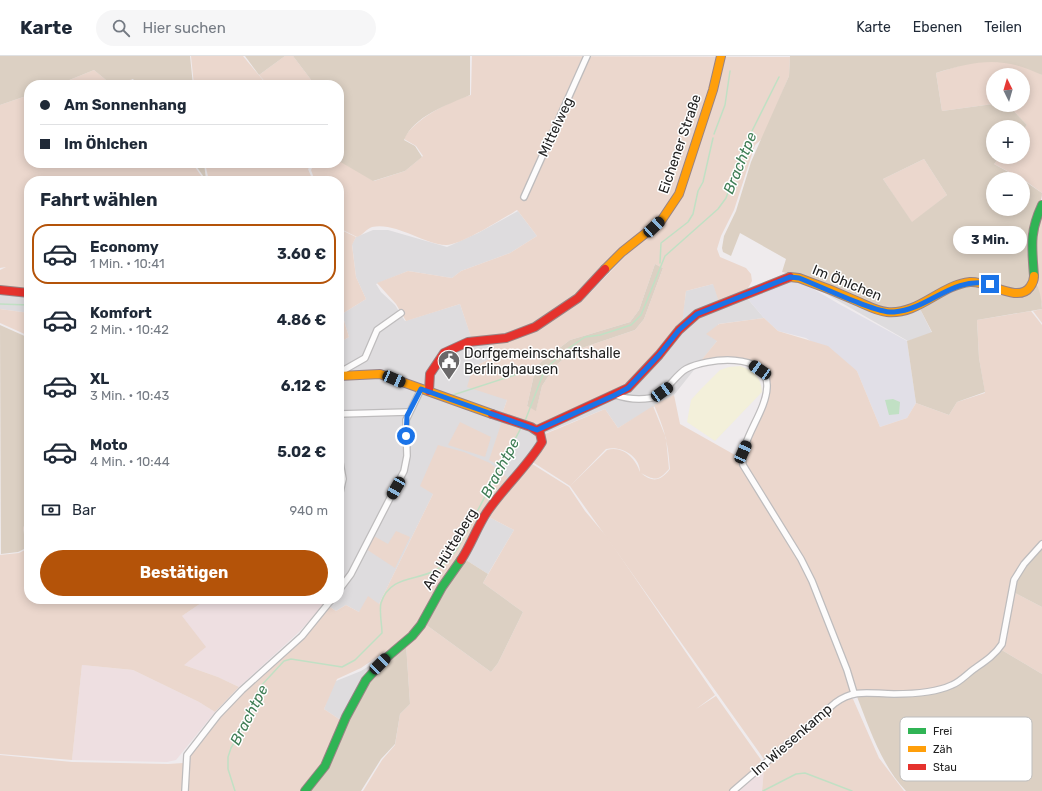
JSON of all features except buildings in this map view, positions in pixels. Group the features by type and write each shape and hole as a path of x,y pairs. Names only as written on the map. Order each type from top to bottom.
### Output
{"main road":[{"name":"Eichener Straße","path":"425,390 430,374 437,361 444,353 468,342 506,338 535,327 578,298 622,252 661,222 678,194 711,97 721,56"},
{"name":"Im Öhlchen","path":"534,428 615,395 628,388 659,355 679,330 697,314 790,277 799,278 889,312 911,308 955,286 970,282 990,284 1014,294 1023,294 1032,287 1034,281 1030,238 1034,222 1041,207"},
{"path":"0,290 24,292"},
{"path":"344,376 380,374 439,396 534,428"},
{"name":"Am Hütteberg","path":"304,791 325,766 346,717 369,676 421,625 442,586 466,552 486,513 511,480 540,447 542,438 534,428"}],"street":[{"name":"Mittelweg","path":"524,197 588,56"},
{"path":"344,370 365,358 377,330 401,313"},
{"path":"615,395 631,400 652,398 669,386 685,370 714,361 748,362 764,375 768,386 767,392 757,421 743,452 743,465 801,559 812,580 854,693 896,694 942,688 953,685 987,660 998,650 1004,639 1014,580 1024,564 1042,544"},
{"path":"344,583 351,574 404,471 407,459 406,420 408,412 425,390"},
{"path":"344,414 408,412"},
{"path":"184,791 185,760 189,752 218,715 302,636 328,604"},
{"name":"Im Wiesenkamp","path":"734,791 835,703 854,693"}],"shaded area":[{"path":"0,56 190,56 192,80 106,80 94,70 69,80 24,80 24,97 0,105"},
{"path":"191,56 243,56 263,80 193,80"},
{"path":"245,56 285,56 259,75"},
{"path":"285,56 293,56 311,80 264,80 259,75"},
{"path":"293,56 470,56 470,95 442,107 423,118 415,124 404,140 415,146 422,157 405,171 373,181 344,164 344,80 311,80"},
{"path":"472,56 790,57 789,76 763,138 755,145 734,210 721,236 717,249 720,257 746,268 751,274 752,281 746,292 719,302 713,284 686,291 682,324 626,386 614,394 537,427 502,414 507,400 467,387 473,367 494,357 488,341 503,341 522,335 562,313 590,293 632,249 662,223 682,196 711,111 723,67 719,65 689,162 670,206 659,221 617,254 586,287 530,328 503,338 472,340 460,304 406,321 396,304 377,283 408,271 452,278 461,271 510,253 537,236 517,210 482,231 452,244 437,244 400,230 381,226 372,227 357,237 344,230 344,176 313,176 311,170 312,168 344,168 344,163 374,181 405,171 423,156 416,146 404,139 409,132 433,112 443,106 471,95","holes":["655,264 663,268 644,319 635,330 573,351 555,366 542,386 536,410 527,406 536,366 570,340 630,322 639,310"]},
{"path":"790,56 1042,56 1042,75 1030,70 1030,68 990,62 965,65 936,73 942,111 986,105 986,112 1015,112 1022,120 986,120 986,164 994,164 1008,172 986,172 986,216 1030,216 1030,185 1042,193 1040,204 1029,229 1027,252 1040,292 1042,309 977,320 979,358 985,392 957,402 949,415 916,403 907,341 932,332 919,307 906,306 887,309 803,277 782,272 786,259 740,233 731,256 723,252 722,248 724,236 736,211 751,162 789,76","holes":["924,159 947,195 912,222 883,179"]},
{"path":"1006,60 1030,68 986,68 986,105 942,111 936,73 972,62"},
{"path":"1030,68 1042,75 1042,193 1030,184 1030,172 1009,172 994,164 1030,164 1030,120 1022,120 1015,112 1030,112"},
{"path":"94,70 106,80 69,80"},
{"path":"24,97 24,168 196,168 201,176 24,176 24,290 0,288 0,270 6,267 0,268 0,105"},
{"path":"924,159 947,195 912,223 883,179"},
{"path":"198,168 205,168 206,176 203,176"},
{"path":"206,168 309,168 311,176 260,176 208,176"},
{"path":"518,211 537,236 510,253 461,271 452,278 408,271 376,284 381,292 395,305 405,321 460,304 473,342 488,341 494,357 473,367 507,400 502,414 616,399 639,383 680,335 686,291 713,284 747,298 764,318 718,324 717,341 674,395 618,428 605,409 543,434 542,439 509,479 433,494 379,604 359,612 346,605 336,611 330,607 332,604 344,604 344,340 349,337 344,321 344,313 366,299 356,277 352,244 356,237 373,230 388,230 447,247 478,233"},
{"path":"1042,211 1042,306 1034,258 1038,223"},
{"path":"344,231 356,237 352,245 356,277 366,299 344,313"},
{"path":"655,264 663,268 644,319 635,330 573,351 555,366 542,386 536,411 527,406 536,366 570,340 630,322 639,310"},
{"path":"790,280 798,280 907,341 916,403 907,418 880,427 857,371 806,338 778,331 764,318 747,298"},
{"path":"802,280 889,314 919,307 932,333 908,341"},
{"path":"0,291 24,293 24,312 0,309"},
{"path":"0,309 24,312 24,334 0,323"},
{"path":"1042,309 1042,323 1033,311"},
{"path":"1031,311 1042,325 1042,543 1016,571 1012,579 1002,638 998,647 986,658 949,684 929,689 895,692 857,691 813,580 745,465 744,453 769,386 767,375 761,367 753,362 743,360 731,359 699,363 717,341 706,334 719,324 764,318 778,331 828,346 857,371 880,427 907,418 916,403 949,415 957,402 985,393 979,358 977,320"},
{"path":"344,321 349,337 344,340"},
{"path":"0,325 24,336 24,549 18,552 1,554"},
{"path":"740,366 756,375 760,382 762,392 715,441 687,422 691,400 720,370"},
{"path":"674,395 680,424 742,459 801,559 846,670 850,691 835,700 766,762 570,486 531,461 544,444 545,434 605,409 618,428 653,406 665,436 654,405","holes":["666,441 670,469 660,478 653,479 645,476 641,473 649,477 659,478 669,469","612,448 618,449 629,453 637,461 639,466 640,472 632,458 623,451 613,449 607,450 570,486 606,449"]},
{"path":"893,399 900,402 899,414 889,415 885,400"},
{"path":"502,421 521,427 517,437 500,466 489,460"},
{"path":"460,422 491,437 485,457 448,445"},
{"path":"438,445 464,452 490,463 509,479 422,619 405,638 361,668 337,679 324,709 342,721 318,773 301,791 187,791 186,771 190,752 219,715 330,607 336,611 346,605 359,612 368,596 379,604 433,494 420,486"},
{"path":"529,462 569,487 585,511 607,537 715,695 696,709 716,696 764,764 731,791 363,791 382,760 395,745 400,714 410,704 406,644 425,624 491,672 498,663 523,612 483,583 514,530 487,516"},
{"path":"487,516 514,530 488,574 466,560"},
{"path":"396,531 410,537 395,568 366,549 372,535 388,544"},
{"path":"1042,546 1042,607 1013,592 1015,580"},
{"path":"24,550 24,604 200,604 182,616 206,647 184,665 218,677 239,687 215,712 199,702 133,670 82,665 72,760 0,754 0,555 19,553"},
{"path":"466,560 488,574 483,583 523,612 498,663 491,672 425,624 442,591"},
{"path":"1013,592 1042,607 1042,674 1000,649 1007,639"},
{"path":"200,604 324,604 299,632 239,687 218,677 184,665 182,616"},
{"path":"406,644 410,704 400,714 395,744 381,759 361,791 308,791 371,678"},
{"path":"1000,649 1042,674 1042,791 906,791 897,781 889,770 876,745 856,694 895,697 953,687"},
{"path":"385,656 342,721 324,709 331,689 336,681 361,671"},
{"path":"82,665 133,670 199,702 215,712 176,760 167,762 72,760"},
{"path":"850,697 853,699 879,758 904,791 762,791 764,769 841,700"},
{"path":"0,755 72,762 183,763 183,791 0,791"},
{"path":"764,769 762,791 736,791"}],"waterway":[{"path":"714,134 725,105 730,71"},
{"name":"Brachtpe","path":"525,421 545,369 569,348 585,337 600,335 631,325 641,315 665,256 718,209 726,198 748,139 779,77"},
{"path":"660,263 661,243 688,222 693,214 698,191 703,182 713,138"},
{"path":"0,304 24,305"},
{"path":"453,395 539,367 545,369"},
{"name":"Brachtpe","path":"235,791 228,769 228,757 231,748 250,716 259,688 284,661 291,659 342,667 355,660 382,633 380,606 385,594 397,583 436,570 445,563 458,548 522,426"},
{"path":"763,791 796,774 805,773 852,791"}],"traffic: fast":[{"path":"1034,276 1032,240 1035,224 1042,205"},
{"path":"305,791 325,766 346,717 366,680 386,658 412,636 421,625 442,587 461,560"}],"traffic: slow":[{"path":"605,269 622,252 661,221 679,194 713,90 721,56"},
{"path":"790,277 799,278 880,311 899,312 919,305 949,288 970,282 977,282 1010,292 1025,292 1034,281 1034,276"},
{"path":"344,376 380,374 492,414"}],"traffic: jam":[{"path":"429,391 430,374 444,353 468,342 506,338 535,327 578,298 605,269"},
{"path":"537,430 628,388 659,355 679,330 697,314 790,277"},
{"path":"0,290 24,292"},
{"path":"461,560 487,512 542,442 540,433 531,427 492,414"}],"place":[{"name":"Dorfgemeinschaftshalle Berlinghausen","path":"449,380"}],"route":[{"path":"406,436 406,420 408,412 421,389 537,430 628,388 659,355 679,330 697,314 790,277 799,278 880,310 889,312 896,312 911,308 962,284 970,282 990,284"}]}
